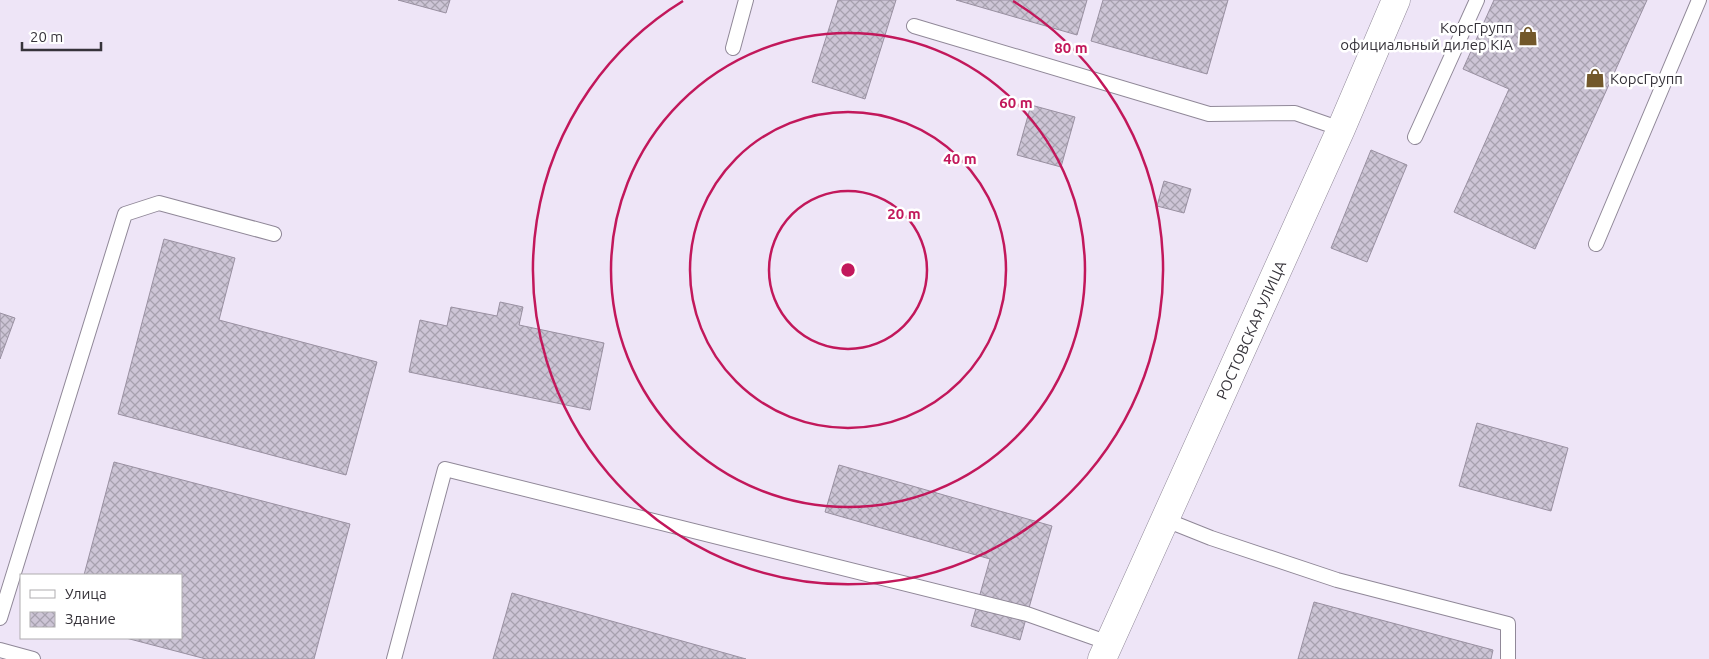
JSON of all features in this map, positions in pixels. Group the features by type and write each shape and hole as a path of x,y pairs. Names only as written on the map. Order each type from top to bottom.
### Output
{"street":[{"name":"РОСТОВСКАЯ УЛИЦА","path":"1105,651 1166,520 1341,129 1396,0"}],"lane":[{"path":"733,48 746,0"},
{"path":"1415,136 1477,0"},
{"path":"1596,244 1699,0"},
{"path":"914,26 1209,114 1295,113 1341,129"},
{"path":"0,618 125,214 159,203 274,234"},
{"path":"394,659 445,469 1027,614 1105,651"},
{"path":"1166,520 1211,538 1337,580 1508,624 1508,659"},
{"path":"0,650 33,659"}],"building":[{"path":"398,0 450,0 446,13"},
{"path":"838,0 896,0 865,99 812,82"},
{"path":"956,0 1087,0 1077,35"},
{"path":"1103,0 1228,0 1207,74 1091,41"},
{"path":"1494,0 1647,0 1535,249 1454,212 1509,89 1463,69"},
{"path":"1031,105 1075,117 1061,167 1017,155"},
{"path":"1371,150 1407,165 1367,262 1331,248"},
{"path":"1164,181 1191,189 1184,213 1157,206"},
{"path":"164,239 235,258 219,320 377,362 346,475 118,414"},
{"path":"500,302 523,307 519,325 604,343 590,410 409,372 420,320 447,326 451,307 497,316"},
{"path":"0,313 15,318 0,359"},
{"path":"1477,423 1568,448 1551,511 1459,486"},
{"path":"114,462 350,524 314,659 206,659 130,639 182,639 182,574 84,574"},
{"path":"839,465 1052,526 1020,640 971,626 990,559 825,512"},
{"path":"512,593 746,659 493,659"},
{"path":"1314,602 1493,650 1491,659 1298,659"}],"place":[{"name":"КорсГрупп официальный дилер KIA","path":"1528,36"},
{"name":"КорсГрупп","path":"1595,78"}]}
